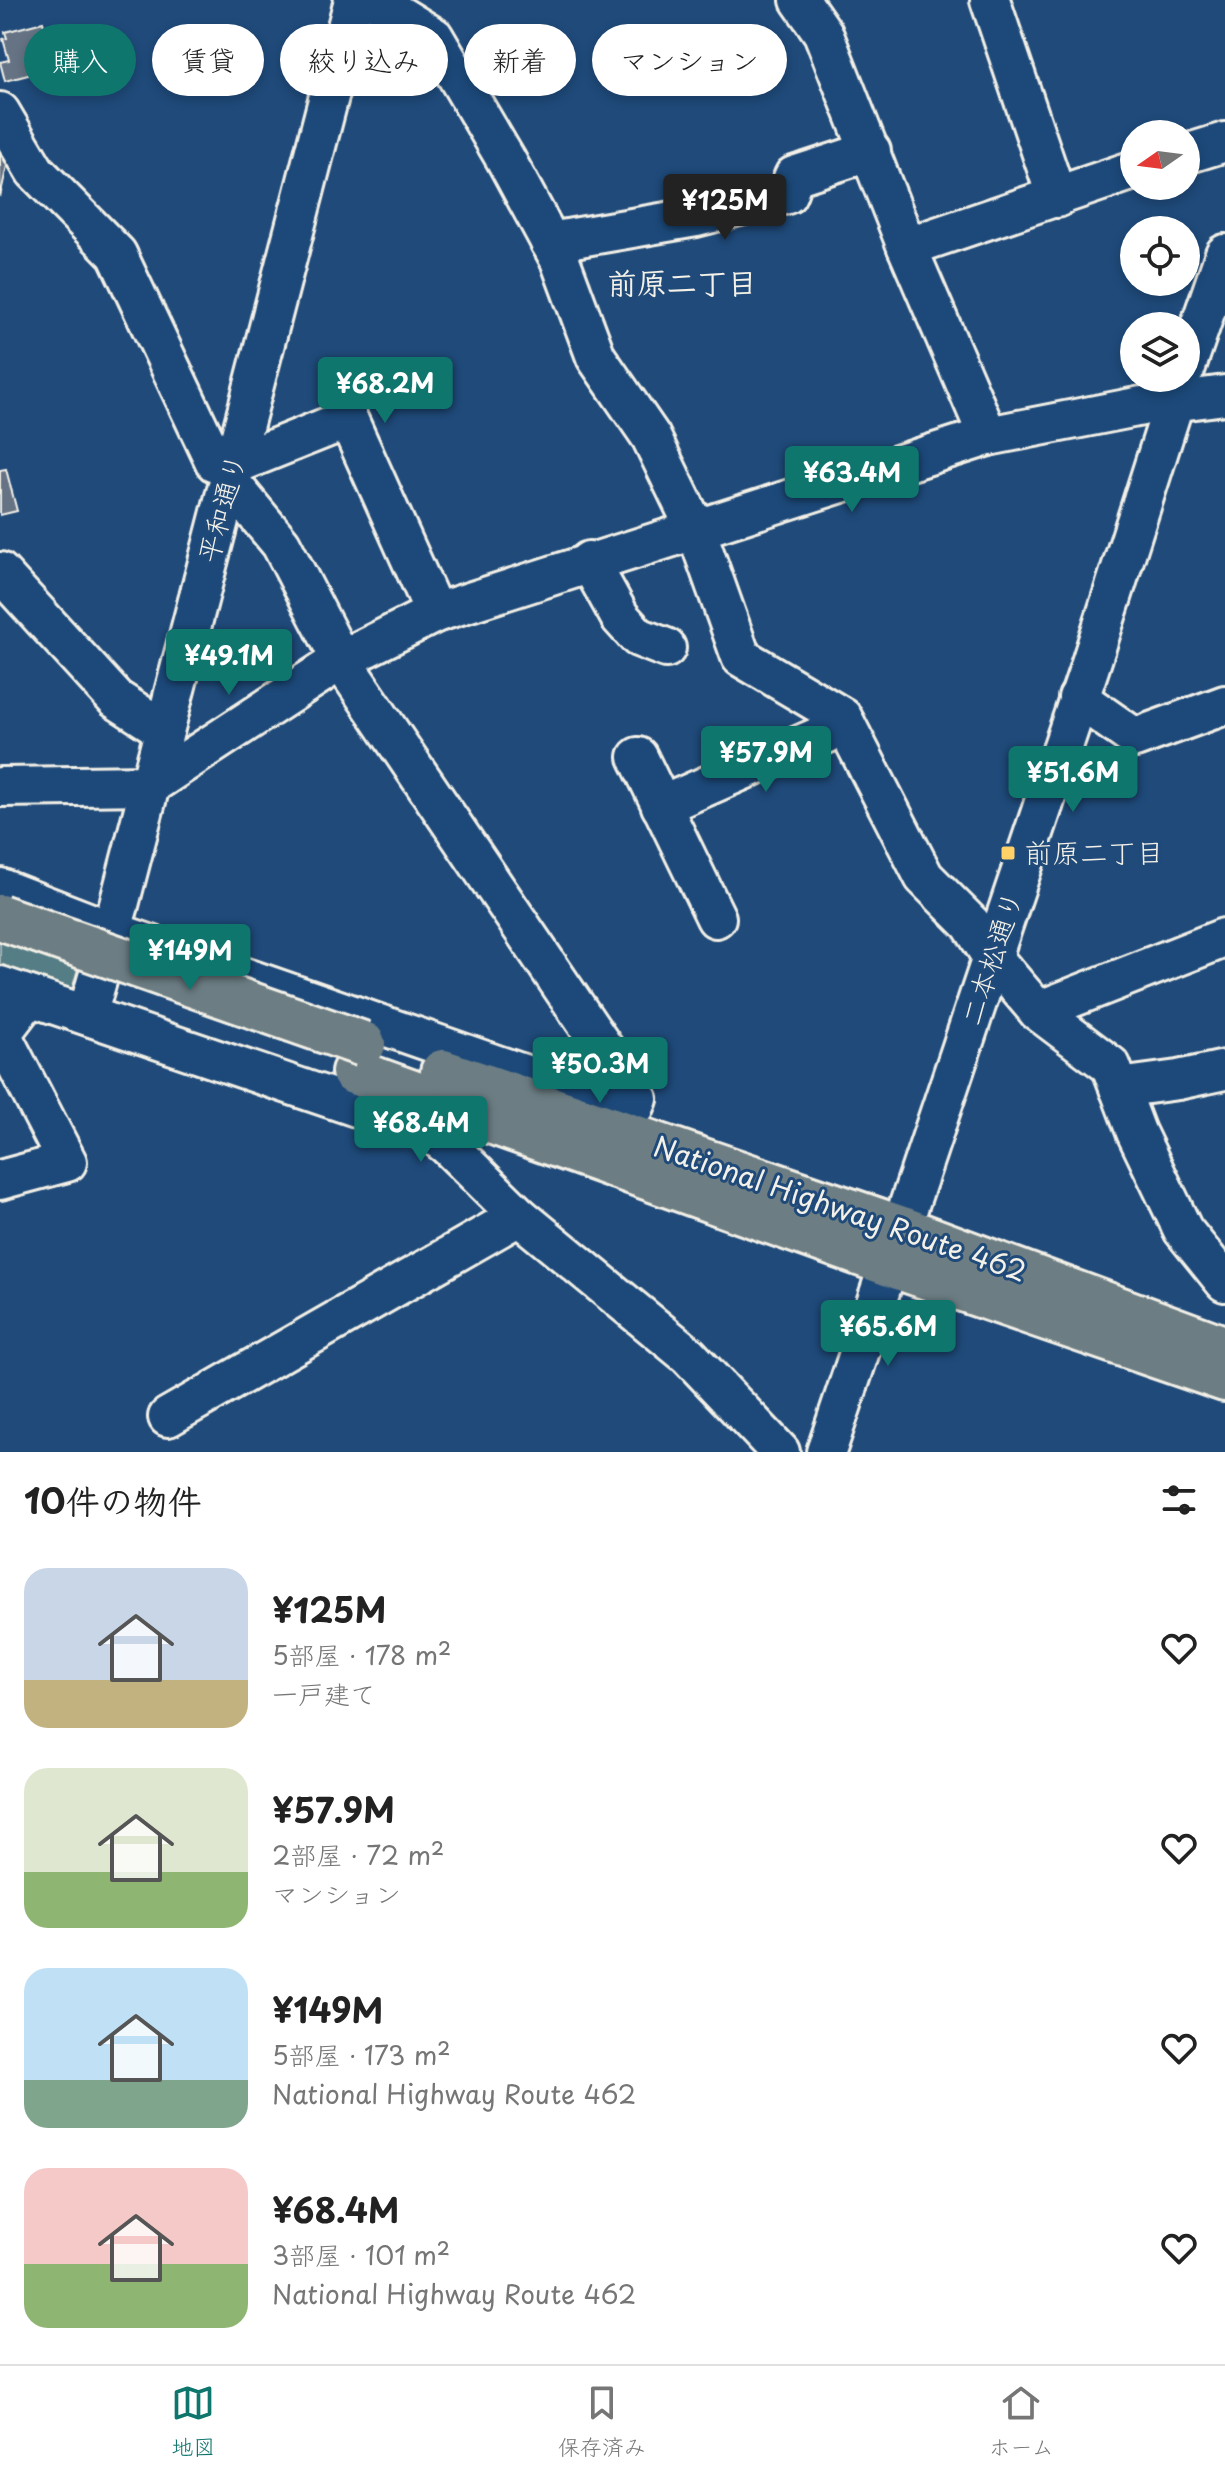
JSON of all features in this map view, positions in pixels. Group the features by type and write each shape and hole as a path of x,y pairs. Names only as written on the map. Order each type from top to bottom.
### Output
{"highway":[{"name":"National Highway Route 462","path":"0,917 359,1058 896,1246 1225,1349"},
{"name":"National Highway Route 462","path":"0,949 359,1058 630,1117 896,1246 1225,1379"}],"street":[{"name":"平和通り","path":"87,1015 150,785 354,0"},
{"path":"374,0 434,37 550,242 560,260 596,357 651,437 696,530 741,657 842,717 924,877 971,924 992,957 1038,1011 1111,1066 1183,1230 1210,1240 1225,1282"},
{"path":"800,0 823,33 907,247 988,436"},
{"path":"990,0 1057,198"},
{"path":"0,112 35,171 117,254 215,462 231,473 281,544 341,660 630,1117"},
{"path":"1200,150 1225,142"},
{"path":"550,242 696,217 787,194 794,176 871,151"},
{"path":"907,247 1120,175"},
{"path":"1200,326 1225,254"},
{"path":"0,787 150,785 341,660 435,613 589,561 696,530 988,436 1170,392"},
{"name":"二本松通り","path":"826,1452 1177,392"},
{"path":"1197,392 1225,395"},
{"path":"231,473 348,419 435,613"},
{"path":"589,561 620,617 638,637 666,648"},
{"path":"0,572 116,699 164,730"},
{"path":"1078,698 1135,738 1225,705"},
{"path":"661,806 846,725"},
{"path":"638,757 716,918"},
{"path":"0,888 111,931 543,1081 630,1117"},
{"path":"1038,1011 1224,938"},
{"path":"0,1180 67,1162 0,1034 15,991 430,1132 519,1216 688,1355 780,1452"},
{"path":"1119,1088 1225,1070"},
{"path":"168,1417 519,1216"}],"green space":[{"path":"0,893 89,929 71,993 0,976"}],"building":[{"path":"24,27 24,76 5,81 0,62 9,60 3,39 7,38 5,32"},
{"path":"0,118 13,139 0,197"},
{"path":"6,469 17,511 0,515 0,470"}],"place":[{"name":"前原二丁目","path":"1008,853"}],"district":[{"name":"前原二丁目","path":"682,284"}]}
